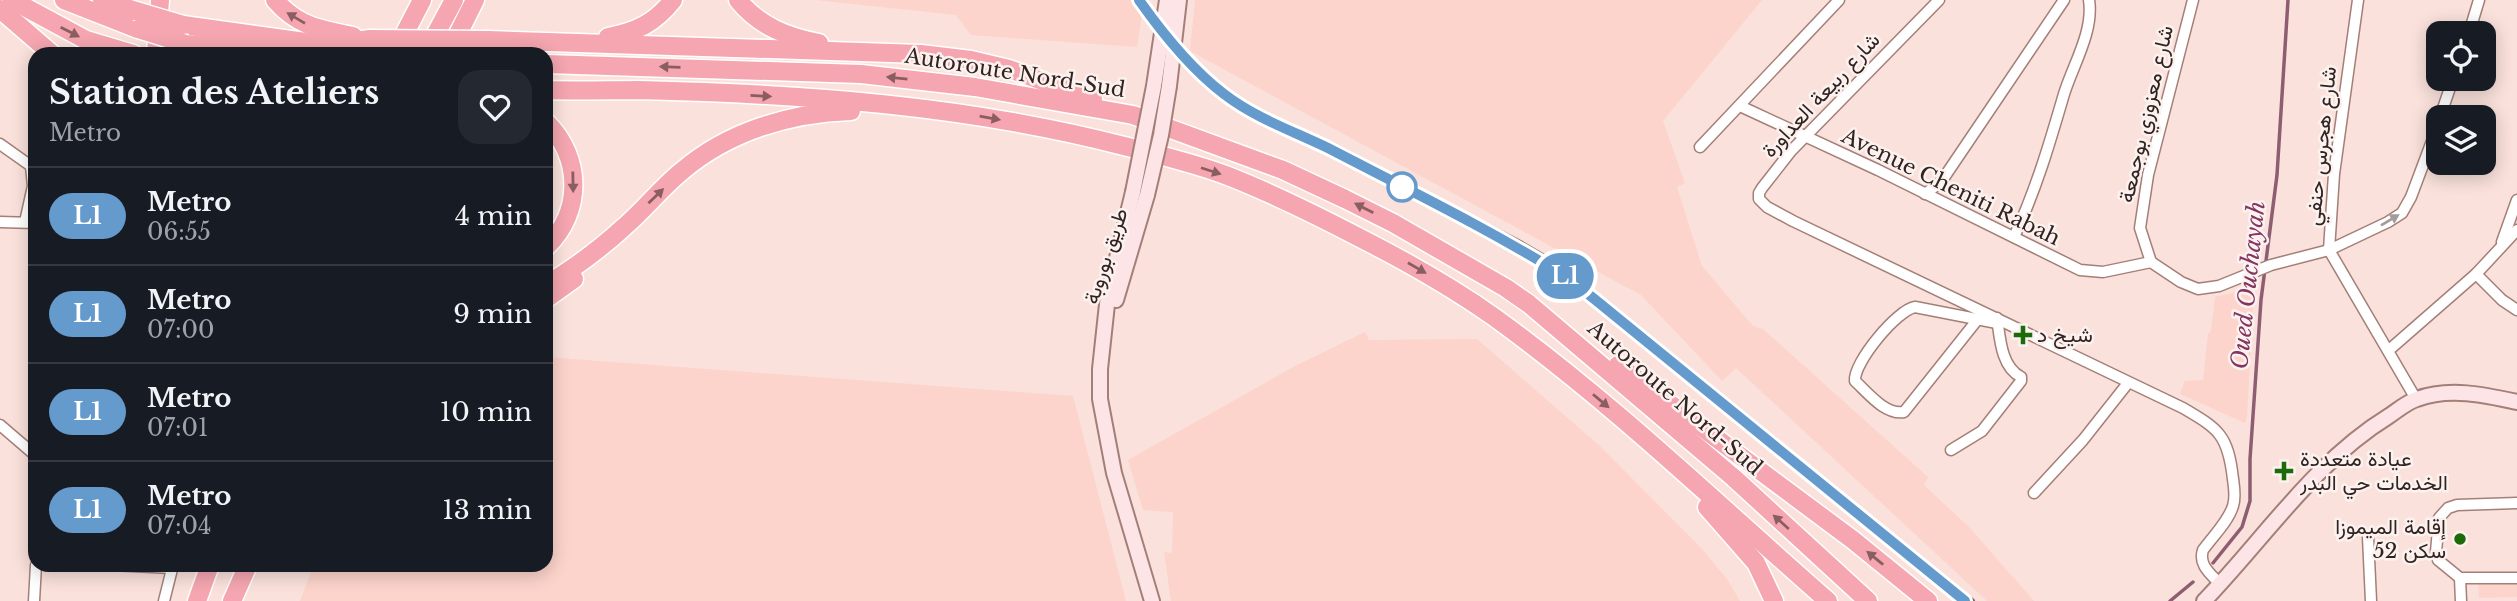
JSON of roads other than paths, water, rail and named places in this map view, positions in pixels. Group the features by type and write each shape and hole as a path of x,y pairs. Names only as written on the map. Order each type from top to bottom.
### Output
{"highway":[{"path":"12,0 86,40 109,47"},
{"path":"64,0 137,20 327,45 370,39 488,40 743,49 864,50 971,60 1009,69 1133,115"},
{"path":"102,0 186,44 222,47"},
{"path":"157,47 160,0"},
{"path":"275,0 285,11 314,28 370,39"},
{"path":"397,47 409,0"},
{"path":"398,47 422,0"},
{"path":"429,47 454,0"},
{"path":"452,47 475,0"},
{"path":"532,42 587,40 626,34 657,18 673,0"},
{"path":"738,0 757,18 787,36 864,50"},
{"path":"0,9 44,47"},
{"name":"Autoroute Nord-Sud","path":"553,64 861,74 1000,90 1133,115 1283,170 1393,223 1529,304 1734,478 1868,601"},
{"path":"553,90 639,90 923,108 1020,123 1096,139 1214,172 1280,199 1344,230 1446,285 1492,316 1550,359 1652,444 1828,601"},
{"path":"553,294 570,282 683,170 751,129 836,111 923,108"},
{"path":"553,130 568,153 575,185 570,212 553,241"},
{"path":"553,280 624,227"},
{"path":"1529,304 1595,348 1793,494 1928,601"},
{"path":"1652,444 1746,550 1761,572 1774,601"},
{"path":"195,601 201,572"},
{"path":"195,601 207,572"},
{"path":"230,601 239,572"},
{"path":"230,601 244,572"}],"main road":[{"name":"طريق بوروبة","path":"1152,601 1114,473 1100,399 1100,369 1106,323 1120,288 1140,193 1161,135 1161,86 1167,0"},
{"name":"طريق بوروبة","path":"1161,86 1179,0"},
{"path":"2204,601 2336,456 2379,422 2416,399 2464,393 2483,394 2517,402"}],"street":[{"path":"1700,147 1839,0"},
{"name":"شارع ربيعة العداورة","path":"1938,0 1791,151 1758,196 1768,207 1997,321"},
{"path":"1925,194 1941,182 2064,0"},
{"path":"2014,237 2034,192 2056,128 2064,94 2087,27 2089,0"},
{"name":"شارع معزوزي بوجمعة","path":"2151,262 2140,228 2144,194 2193,0"},
{"name":"شارع هجرس حنفي","path":"2358,0 2334,174 2329,250 2416,399"},
{"path":"2473,21 2479,0"},
{"name":"Avenue Cheniti Rabah","path":"1740,106 2088,273 2151,262"},
{"path":"0,144 28,164"},
{"path":"2151,262 2168,275 2198,289 2218,286 2271,265 2329,250 2388,222 2402,212 2426,161"},
{"path":"2500,247 2517,200"},
{"path":"0,222 28,225"},
{"path":"2389,350 2476,274 2517,230"},
{"path":"2476,274 2502,300 2517,310"},
{"path":"1979,319 1904,412 1894,412 1882,406 1855,381 1855,373 1874,344 1902,312 1915,307 1997,321 2183,408 2211,425 2223,437 2231,466 2235,502 2200,560 2220,584"},
{"path":"1951,450 1982,431 2021,381 2021,377 2011,368 2003,352 1997,321"},
{"path":"2034,494 2128,383"},
{"path":"0,425 28,449"},
{"path":"2517,503 2457,505 2448,508 2439,518 2436,552 2438,560 2460,578 2517,578"},
{"path":"2368,537 2371,601"},
{"path":"34,601 36,572"},
{"path":"164,601 171,572"},
{"path":"2460,578 2460,601"}],"waterway":[{"name":"Oued Ouchayah","path":"2213,563 2242,527 2250,501 2250,459 2261,300 2277,175 2288,0"},
{"name":"Oued Ouchayah","path":"2170,601 2193,582"}],"railway":[{"path":"1328,143 1522,244 1566,270 1972,601"}],"metro line":[{"name":"L1","path":"1139,0 1185,59 1245,109 1529,253 1571,280 1965,601"}],"place":[{"name":"شيخ د","path":"2023,335"},
{"name":"عيادة متعددة الخدمات حي البدر","path":"2284,471"},
{"name":"إقامة الميموزا 52 سكن","path":"2460,539"}]}
